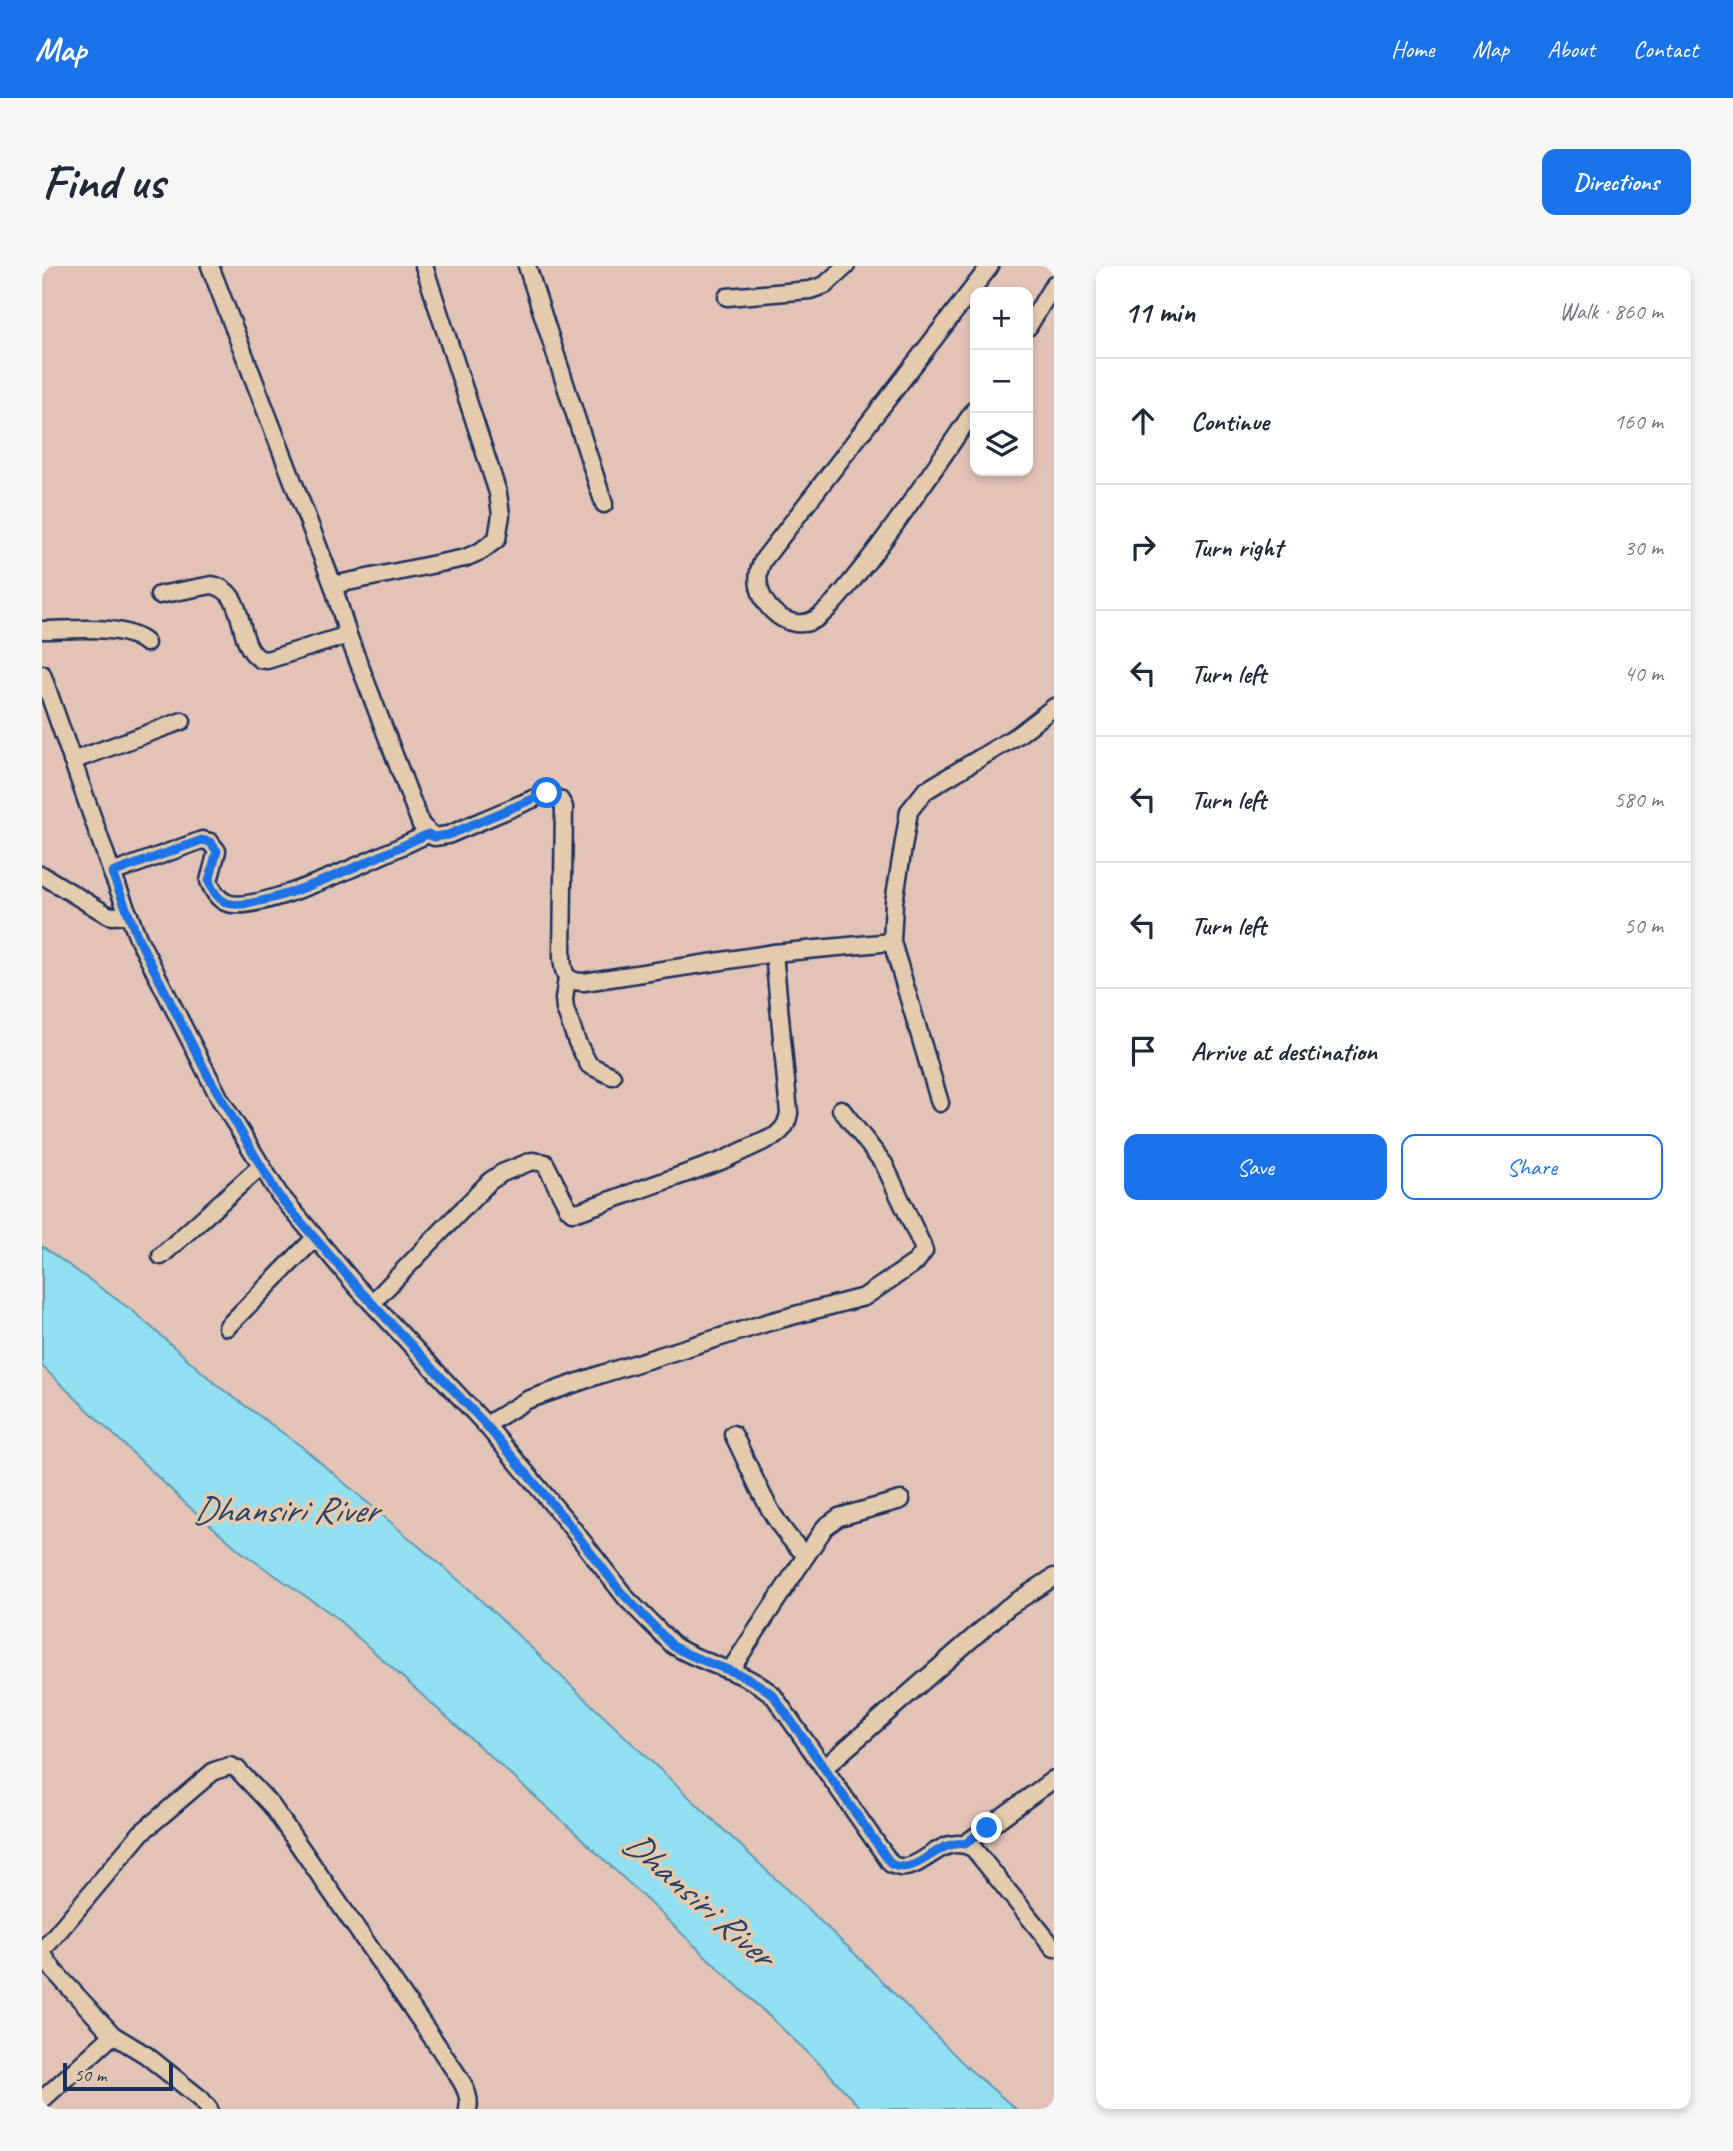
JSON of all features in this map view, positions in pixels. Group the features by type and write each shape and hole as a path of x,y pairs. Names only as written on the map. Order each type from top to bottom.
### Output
{"street":[{"path":"210,266 421,825 434,837 448,835 547,793 560,800 564,807 562,970 567,978 573,982 584,982 774,953 892,942"},
{"path":"332,585 465,558 481,551 497,539 501,515 498,493 424,266"},
{"path":"527,266 604,504"},
{"path":"727,297 810,290 825,285 846,266"},
{"path":"972,413 879,546 823,614 813,622 804,624 779,616 766,604 757,582 757,570 764,559 990,266"},
{"path":"1033,319 1054,284"},
{"path":"159,595 212,584 221,586 235,603 250,650 260,659 267,660 348,635"},
{"path":"42,630 117,630 146,643"},
{"path":"42,674 45,695 138,938 207,1074 278,1195 372,1303 486,1425 568,1523 620,1591 673,1646 731,1669 773,1695 891,1864 903,1868 911,1866 949,1844 965,1844 980,1855 1054,1948"},
{"path":"940,1103 892,942 894,902 909,811 925,791 1018,735 1054,707"},
{"path":"72,761 182,722"},
{"path":"112,873 202,840 210,842 217,851 209,881 219,897 231,904 260,901 296,892 428,834"},
{"path":"42,875 106,915 129,915"},
{"path":"372,1303 466,1205 502,1173 532,1161 545,1163 568,1208 572,1212 580,1211 721,1161 783,1130 789,1113 774,953"},
{"path":"567,978 565,1009 577,1042 589,1065 612,1076"},
{"path":"486,1425 527,1400 602,1374 769,1322 864,1297 916,1262 924,1251 884,1164 841,1109"},
{"path":"161,1256 261,1166"},
{"path":"227,1327 315,1238"},
{"path":"733,1434 780,1526 790,1541 806,1555"},
{"path":"731,1669 806,1555 832,1521 901,1500"},
{"path":"824,1768 1008,1607 1054,1577"},
{"path":"209,2109 201,2099 146,2055 113,2035 54,1971 42,1952 141,1833 214,1771 230,1766 237,1769 271,1805 440,2049 465,2089 469,2099 468,2109"},
{"path":"965,1844 1054,1779"},
{"path":"42,2100 113,2035"}],"water":[{"name":"Dhansiri River","path":"42,1246 133,1311 218,1386 301,1446 469,1589 853,1952 969,2069 1016,2109 861,2109 825,2069 579,1836 333,1615 244,1554 185,1503 42,1366"}],"route":[{"path":"547,793 448,835 434,837 428,834 296,892 260,901 231,904 224,902 212,890 209,873 217,851 210,842 202,840 112,873 138,938 207,1074 278,1195 356,1286 486,1425 627,1599 673,1646 731,1669 773,1695 891,1864 903,1868 911,1866 949,1844 965,1844 987,1828"}]}
